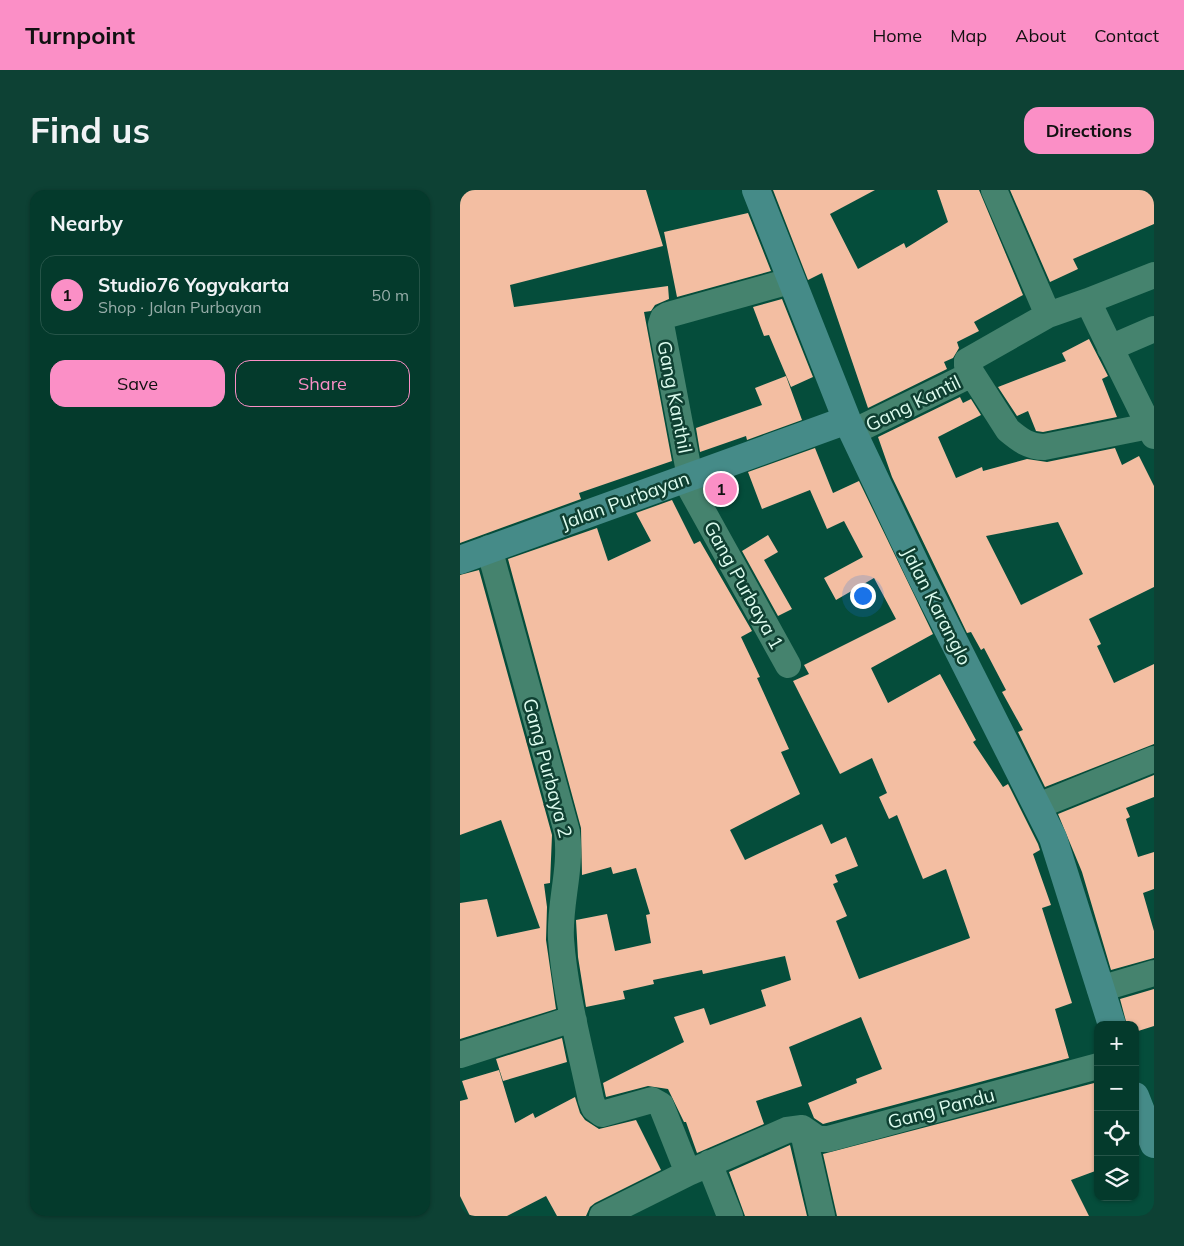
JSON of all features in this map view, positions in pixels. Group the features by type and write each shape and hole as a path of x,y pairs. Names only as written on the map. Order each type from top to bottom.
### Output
{"street":[{"name":"Jalan Karanglo","path":"756,190 790,281 850,426 921,576 1053,838 1111,1021"},
{"path":"994,190 1048,316"},
{"path":"1088,301 1152,431 1034,447 1008,430 967,366 969,358 1048,316 1154,275"},
{"name":"Gang Kanthil","path":"688,478 660,324 663,318 790,281"},
{"path":"1110,348 1154,329"},
{"name":"Gang Kantil","path":"850,426 972,374"},
{"name":"Jalan Purbayan","path":"460,560 688,478 850,426"},
{"name":"Gang Purbaya 1","path":"688,478 788,666"},
{"name":"Gang Purbaya 2","path":"489,548 567,832 569,866 561,937 566,988 594,1108 602,1114 652,1100 656,1101 661,1105 699,1168"},
{"path":"1038,806 1154,759"},
{"path":"1100,989 1154,974"},
{"path":"460,1055 566,1021 574,1021"},
{"name":"Gang Pandu","path":"794,1129 818,1139 828,1139 1094,1067"},
{"path":"1139,1106 1154,1144"},
{"path":"602,1216 699,1168 794,1129 822,1216"},
{"path":"699,1168 730,1216"}],"building":[{"path":"460,190 646,190 663,246 510,285 514,307 668,286 669,299 655,305 651,311 644,312 672,461 579,493 581,499 460,543"},
{"path":"773,190 875,190 830,214 858,269 904,243 906,248 948,222 937,190 979,190 1023,295 974,322 979,331 957,342 959,348 953,358 944,362 947,369 868,408 822,273 808,280"},
{"path":"1010,190 1154,190 1154,224 1073,259 1078,269 1050,282"},
{"path":"748,213 771,271 677,297 664,232"},
{"path":"782,299 813,377 791,387 769,335 764,336 753,307"},
{"path":"1089,339 1108,376 1102,379 1117,417 1043,432 1036,431 1028,411 1017,416 998,387 1066,361 1062,353"},
{"path":"786,376 802,420 747,440 746,436 700,452 696,428 762,405 755,388"},
{"path":"960,397 963,403 971,399 981,415 938,437 956,478 982,467 983,471 1027,459 1047,462 1115,448 1122,465 1139,456 1154,486 1154,587 1089,619 1101,644 1097,646 1114,683 1154,664 1154,744 1045,787 1018,732 1023,730 1002,692 1006,690 984,648 981,650 971,632 967,633 892,477 878,437","holes":["1058,522 1083,574 1021,605 986,536"]},
{"path":"815,448 833,493 859,481 933,634 871,668 888,703 940,674 976,740 973,742 1003,787 1008,784 1038,844 1040,850 1033,854 1051,905 1042,908 1072,1003 1055,1009 1069,1058 823,1124 814,1118 808,1103 857,1083 856,1079 882,1069 861,1017 789,1047 802,1086 756,1101 764,1124 697,1153 686,1122 684,1122 668,1089 648,1086 606,1097 603,1083 684,1042 674,1017 704,1008 710,1025 766,1006 761,990 791,980 785,956 703,974 702,970 653,980 654,984 623,991 625,999 586,1007 578,957 576,920 607,914 615,951 651,943 646,915 650,914 636,868 613,874 611,867 582,875 581,828 508,559 597,528 608,561 651,541 636,513 672,500 694,544 700,541 752,631 741,637 760,677 757,678 789,749 781,752 800,794 730,830 745,860 822,824 831,844 846,837 858,866 835,875 838,882 833,884 847,916 836,921 859,979 970,938 946,869 923,879 897,815 889,819 879,797 887,793 872,758 840,774 793,681 809,674 804,665 896,619 874,578 836,600 824,578 863,557 844,521 827,529 810,490 762,509 748,472"},
{"path":"768,535 778,552 764,560 792,609 778,616 742,551"},
{"path":"479,570 552,835 550,883 544,884 547,907 546,940 556,1009 460,1039 460,903 487,899 497,937 540,928 501,820 460,835 460,575"},
{"path":"1154,775 1154,797 1126,808 1130,817 1126,819 1138,857 1154,852 1154,889 1143,893 1154,931 1154,958 1111,970 1082,872 1058,814"},
{"path":"1154,989 1154,1026 1139,1031 1139,1021 1126,1021 1120,999"},
{"path":"562,1038 567,1062 503,1081 496,1059"},
{"path":"499,1070 515,1123 533,1113 535,1118 575,1097 580,1113 585,1120 599,1129 636,1120 661,1170 595,1203 590,1207 586,1216 557,1216 546,1196 507,1216 470,1216 460,1196 460,1101 468,1099 462,1081"},
{"path":"1094,1083 1094,1171 1071,1180 1089,1216 837,1216 823,1154"},
{"path":"790,1145 807,1216 745,1216 729,1172"}],"place":[{"name":"Studio76 Yogyakarta","path":"721,489"}]}
